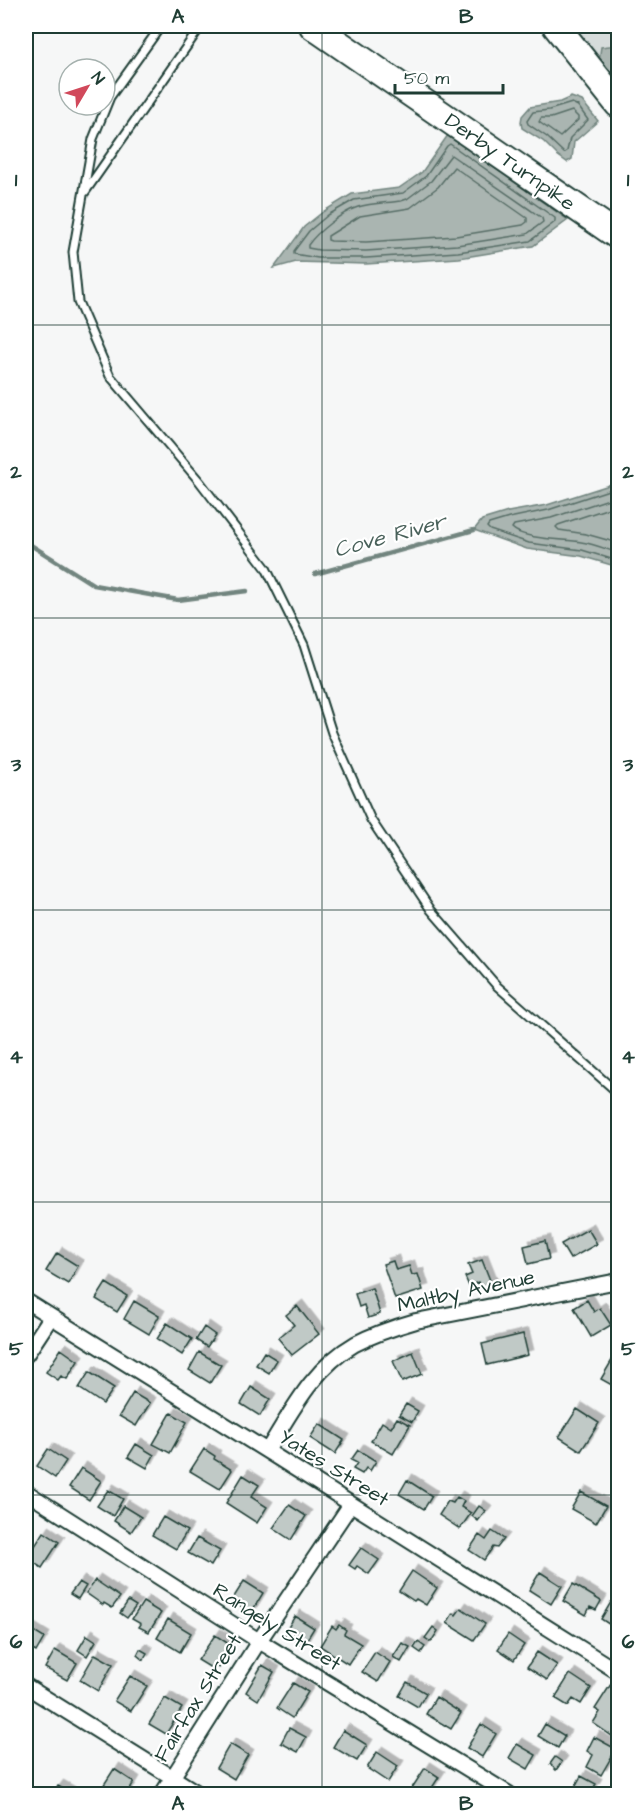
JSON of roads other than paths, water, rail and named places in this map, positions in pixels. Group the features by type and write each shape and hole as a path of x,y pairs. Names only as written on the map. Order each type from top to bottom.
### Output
{"highway":[{"name":"Derby Turnpike","path":"313,26 618,236"},
{"path":"556,26 618,104"}],"street":[{"name":"Maltby Avenue","path":"267,1451 312,1381 342,1353 357,1343 416,1321 618,1281"},
{"name":"Yates Street","path":"26,1300 618,1672"},
{"path":"26,1355 51,1317"},
{"name":"Rangely Street","path":"26,1492 259,1641 508,1794"},
{"name":"Fairfax Street","path":"162,1794 259,1641 351,1504"},
{"path":"26,1686 199,1794"}],"lane":[{"path":"160,26 110,97 93,139 73,252 78,302 110,376 200,482 266,568 304,645 332,733 370,820 431,910 497,986 618,1093"},
{"path":"84,194 201,26"}],"water":[{"path":"618,45 618,87 599,61 601,47"},
{"path":"571,97 582,101 598,121 574,142 572,159 567,162 543,141 522,128 521,122 522,116 530,107 560,102"},
{"path":"448,135 568,220 533,246 459,258 366,264 296,262 274,268 304,227 324,211 352,194 399,188 422,172"},
{"path":"618,481 618,567 581,556 527,549 474,530 482,520 508,512 547,505"}],"waterway":[{"name":"Cove River","path":"315,574 474,530"},
{"name":"Cove River","path":"26,542 94,585 178,600 247,591"}]}
